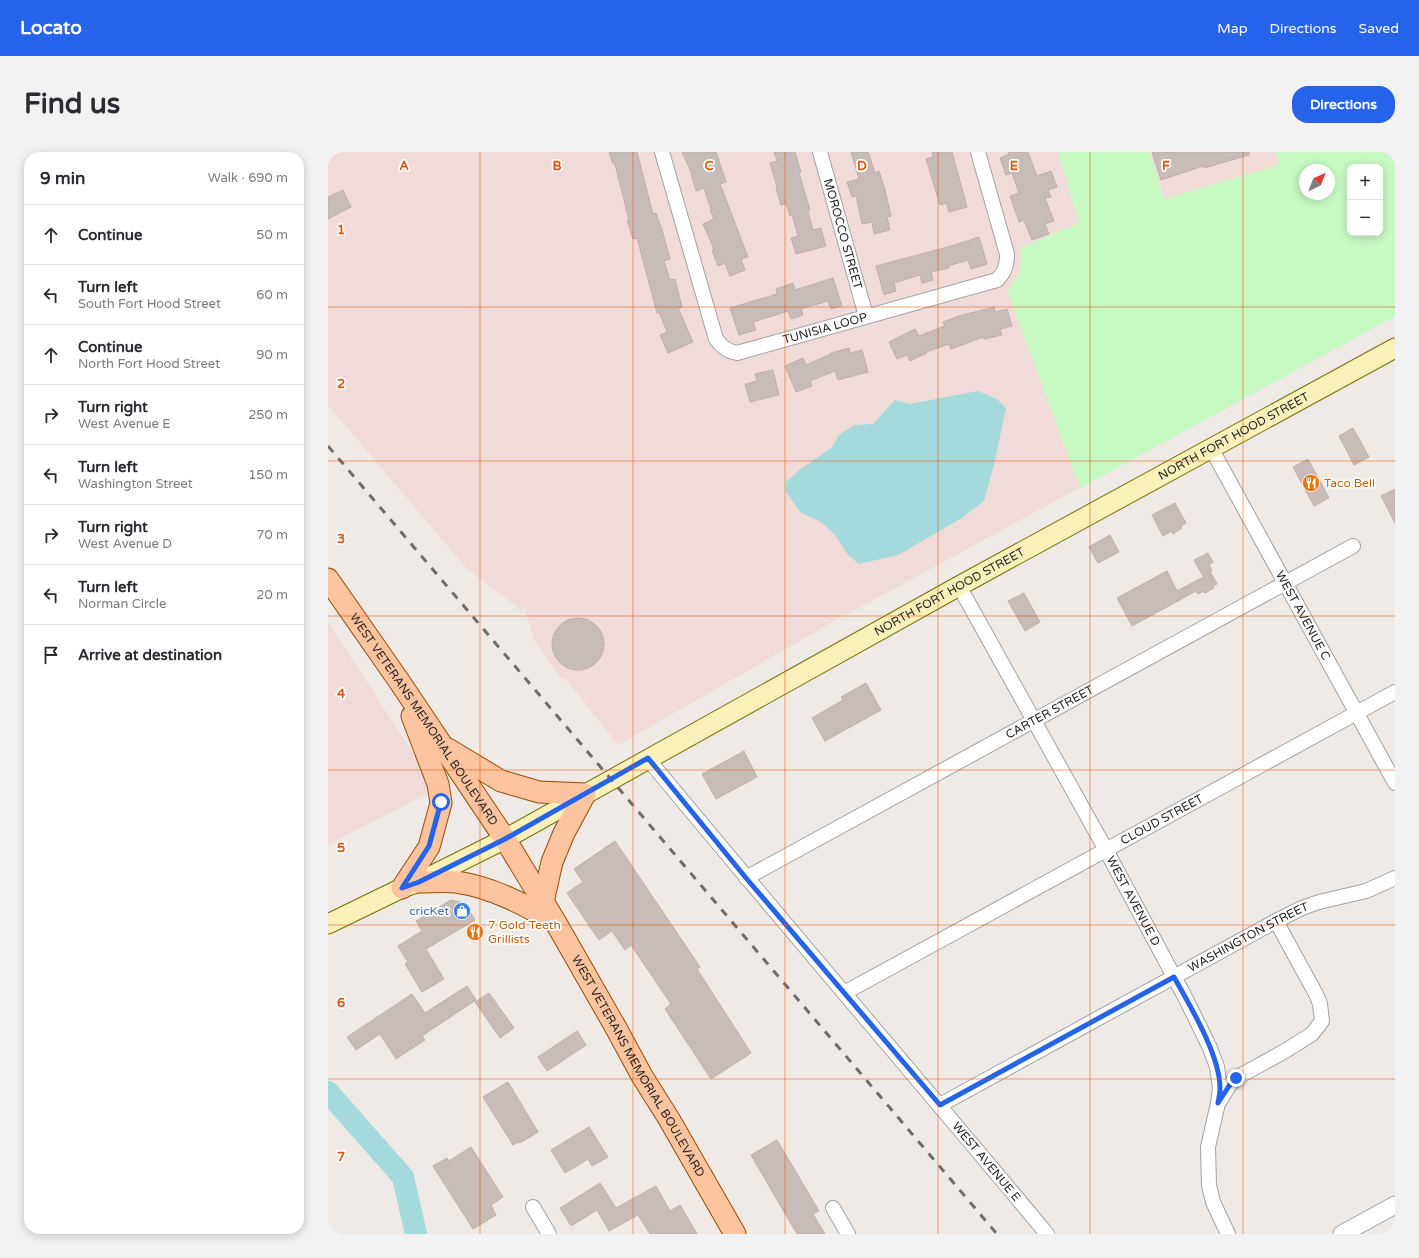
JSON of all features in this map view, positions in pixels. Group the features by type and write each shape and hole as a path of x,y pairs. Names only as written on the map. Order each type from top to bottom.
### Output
{"main road":[{"name":"NORTH FORT HOOD STREET","path":"328,924 505,839 959,586 1395,348"},
{"name":"WEST VETERANS MEMORIAL BOULEVARD","path":"328,579 399,681 505,839 556,923 642,1076 669,1119 735,1234"},
{"path":"399,681 438,784 441,802 429,846 410,885 456,882 485,889 518,902 556,923"},
{"path":"442,745 501,781 539,792 585,794 564,833 552,862 543,902"}],"street":[{"name":"TUNISIA LOOP","path":"662,152 716,339 722,347 730,352 737,353 997,280 1004,273 1007,264 1007,254 978,152"},
{"name":"MOROCCO STREET","path":"820,152 866,316"},
{"name":"WEST AVENUE C","path":"1211,448 1395,783"},
{"name":"CARTER STREET","path":"746,878 1353,546"},
{"name":"WEST AVENUE D","path":"959,586 1106,850 1210,1048 1217,1067 1220,1088 1208,1147 1209,1185 1213,1202 1228,1234"},
{"name":"CLOUD STREET","path":"844,993 1395,692"},
{"name":"WEST AVENUE E","path":"648,758 746,878 940,1105 1047,1234"},
{"name":"WASHINGTON STREET","path":"940,1105 1302,908 1319,902 1366,891 1395,878"},
{"path":"1218,1103 1236,1078 1312,1034 1322,1021 1320,1004 1317,996 1276,921"},
{"path":"1342,1234 1395,1205"},
{"path":"533,1207 549,1234"},
{"path":"833,1208 848,1234"}],"shaded area":[{"path":"328,152 1395,152 1395,316 833,622 618,745 565,678 562,679 534,640 525,609 521,612 515,605 467,569 328,405"},
{"path":"328,622 422,767 430,792 328,845"}],"green space":[{"path":"1058,152 1150,152 1164,199 1279,165 1276,152 1395,152 1395,316 1080,488 1007,290 1020,271 1020,248 1079,223"}],"water":[{"path":"978,391 997,399 1006,408 994,465 984,501 962,518 898,555 859,564 848,555 835,535 821,522 800,512 786,492 786,482 798,471 831,448 840,434 855,425 873,424 895,400 910,404"}],"building":[{"path":"609,152 637,152 653,214 656,213 662,230 670,259 664,261 670,280 675,279 682,307 678,308 693,342 668,353 660,335 667,332 659,312 657,313 637,238 633,239 627,220 629,220 615,164 613,164"},
{"path":"682,152 716,152 726,182 720,184 748,257 741,259 745,270 730,276 725,263 718,266 712,250 714,249 703,224 714,219 710,210 711,209 704,188 696,191 692,174"},
{"path":"774,152 795,152 801,172 799,173 810,210 808,211 813,230 821,228 826,246 796,254 791,238 798,236 792,215 790,216 786,204 781,205 770,163 777,161"},
{"path":"851,152 868,152 875,173 879,171 891,216 887,217 890,230 874,234 872,222 862,224 856,196 852,197 847,182 859,179"},
{"path":"932,152 952,152 967,207 949,212 946,203 940,205 926,159 933,157"},
{"path":"1008,152 1028,152 1037,176 1051,171 1057,187 1048,190 1051,197 1045,198 1054,221 1045,224 1049,234 1032,240 1024,220 1019,222 1010,196 1019,193 1012,173 1006,175 1000,158 1009,154"},
{"path":"1152,152 1249,152 1249,155 1204,168 1203,166 1161,180"},
{"path":"343,190 351,207 328,219 328,197"},
{"path":"979,237 987,264 971,269 968,260 948,266 949,268 931,272 933,280 922,283 920,275 894,283 896,291 884,295 876,266"},
{"path":"833,278 842,306 831,309 828,301 801,309 803,315 791,319 788,311 753,322 756,330 739,335 730,308 777,294 776,289 793,283 795,290"},
{"path":"994,307 995,312 1007,309 1012,326 1000,329 1002,335 984,339 983,337 951,349 949,344 926,352 927,353 910,361 907,355 897,359 889,342 915,329 919,336 945,326 943,322 959,316"},
{"path":"849,348 850,353 862,350 868,372 838,380 835,371 810,381 812,386 796,392 785,366 803,358 806,365 831,353"},
{"path":"773,370 779,395 750,402 745,384 757,381 755,374"},
{"path":"1353,428 1369,457 1354,465 1339,436"},
{"name":"Taco Bell","path":"1308,459 1329,498 1314,506 1293,467"},
{"path":"1395,489 1395,523 1381,496"},
{"path":"1175,503 1186,523 1181,526 1182,528 1173,534 1172,531 1163,536 1152,515"},
{"path":"1110,535 1119,552 1098,563 1089,547"},
{"path":"1208,553 1213,562 1209,565 1212,571 1203,576 1194,560"},
{"path":"1167,571 1177,591 1211,573 1217,584 1213,586 1214,588 1205,593 1204,591 1198,594 1196,591 1132,626 1117,598"},
{"path":"1024,593 1040,622 1025,631 1008,601"},
{"path":"573,618 583,618 597,625 604,639 604,649 597,663 583,670 573,670 563,666 556,659 552,649 552,639 556,629 563,622"},
{"path":"866,683 881,710 825,741 812,718 843,700 841,697"},
{"path":"744,751 757,777 716,799 702,774"},
{"path":"615,841 700,967 697,969 751,1053 711,1079 665,1009 671,1004 631,945 625,950 612,931 599,940 567,893 583,882 574,869"},
{"path":"451,900 465,903 475,920 426,949 444,979 422,992 405,964 408,962 398,946 422,931 416,921"},
{"path":"467,986 476,1000 422,1036 425,1040 396,1059 380,1034 356,1050 347,1037 412,994 425,1013"},
{"path":"489,993 514,1028 500,1038 475,1002"},
{"path":"577,1031 586,1045 547,1071 538,1057"},
{"path":"508,1082 538,1132 520,1143 518,1142 513,1145 483,1097"},
{"path":"589,1127 608,1157 592,1166 588,1159 565,1173 551,1150"},
{"path":"777,1140 819,1211 813,1214 825,1234 797,1234 751,1155"},
{"path":"471,1147 503,1197 491,1205 496,1215 473,1229 433,1166 447,1158 449,1161"},
{"path":"600,1183 616,1208 656,1186 670,1211 680,1205 697,1234 650,1234 638,1215 609,1231 597,1210 571,1226 560,1208"}],"waterway":[{"path":"328,1092 403,1177 416,1234"}],"railway":[{"path":"328,446 997,1234"}],"place":[{"name":"Taco Bell","path":"1311,483"},
{"name":"cricKet","path":"462,911"},
{"name":"7 Gold Teeth Grillists","path":"475,932"}],"route":[{"path":"441,802 429,846 402,888 419,882 505,839 648,758 746,878 940,1105 1174,977 1210,1048 1217,1067 1220,1088 1218,1103 1236,1078"}]}
